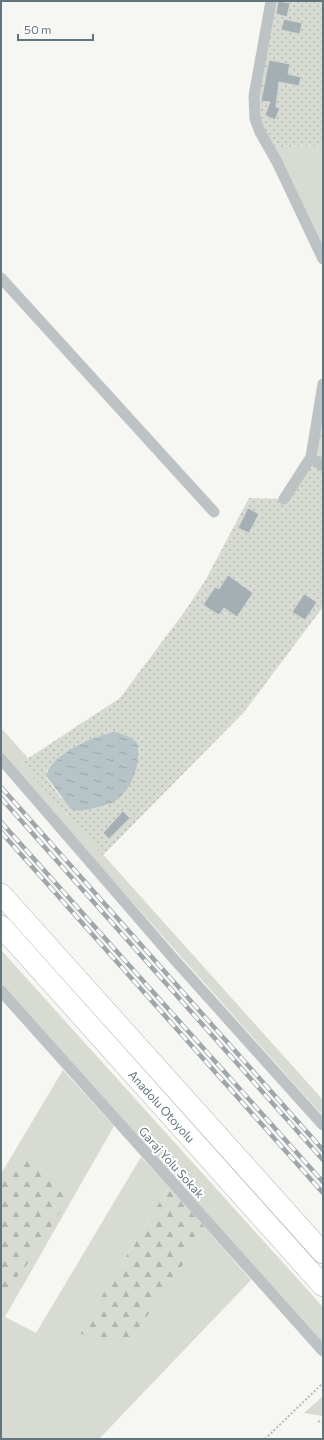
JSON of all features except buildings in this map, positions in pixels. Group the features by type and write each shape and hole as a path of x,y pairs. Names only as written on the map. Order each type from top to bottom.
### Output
{"highway":[{"name":"Anadolu Otoyolu","path":"1,894 323,1252"},
{"name":"Anadolu Otoyolu","path":"1,926 323,1286"}],"street":[{"path":"271,1 254,96 255,119 323,259"},
{"path":"1,278 214,512"},
{"path":"284,499 311,457 323,384"},
{"path":"311,457 323,466"},
{"path":"1,759 163,947 323,1125"},
{"name":"Garaj Yolu Sokak","path":"1,991 323,1351"}],"path":[{"path":"265,1439 323,1383"},
{"path":"318,1421 323,1423"}],"green space":[{"path":"276,1 323,1 323,146 270,147 262,130 257,101"},
{"path":"323,146 323,252 270,147"},
{"path":"320,419 323,420 323,461 317,453"},
{"path":"311,457 323,466 323,607 244,712 103,855 21,763 120,698 185,611 205,581 249,498 284,499","holes":["138,748 136,765 131,781 123,794 106,806 86,810 61,798 46,777 47,770"]},
{"path":"1,728 28,758 21,763 323,1100 323,1116 1,755"},
{"path":"1,950 323,1307 323,1345 1,986"},
{"path":"63,1070 114,1126 5,1317 36,1333 141,1157 169,1187 79,1333 131,1338 207,1230 251,1280 99,1439 1,1439 1,1174"},
{"path":"14,1158 31,1158 65,1190 62,1209 33,1257 8,1288 1,1291 1,1177"},
{"path":"169,1187 207,1230 131,1339 109,1343 79,1333"},
{"path":"323,1396 323,1416 304,1413"}],"water":[{"path":"116,732 132,738 137,743 138,759 134,775 126,790 115,801 97,808 75,810 70,808 46,776 49,768 64,754 75,747 97,737"}],"railway":[{"path":"1,787 323,1150"},
{"path":"1,798 323,1160"},
{"path":"1,822 323,1182"},
{"path":"1,832 323,1193"}]}
